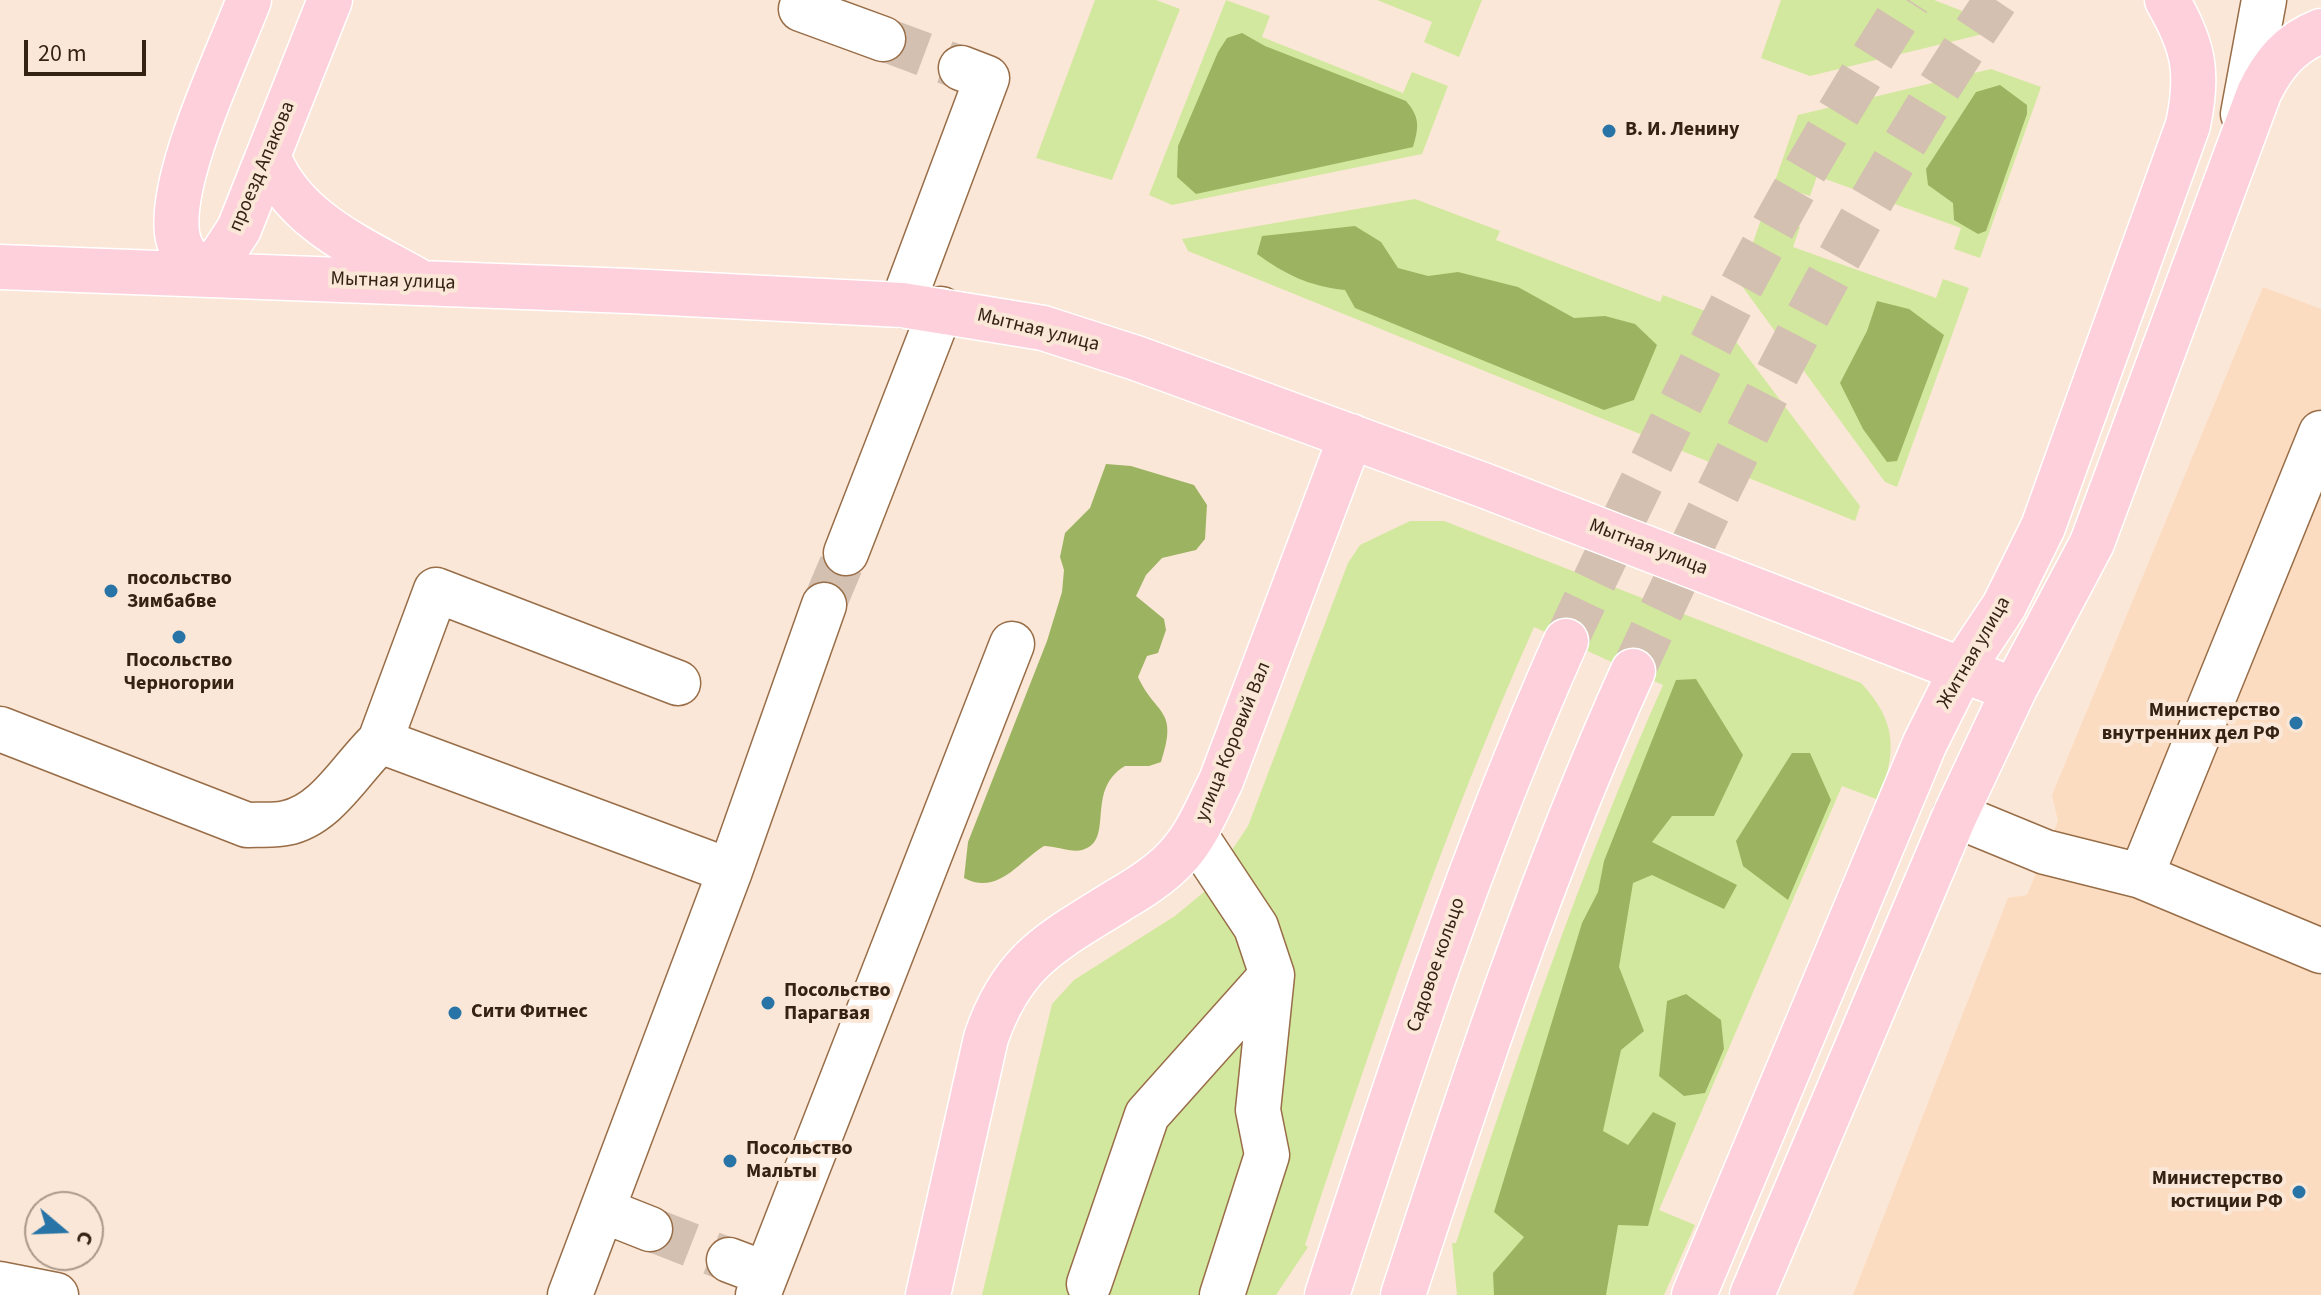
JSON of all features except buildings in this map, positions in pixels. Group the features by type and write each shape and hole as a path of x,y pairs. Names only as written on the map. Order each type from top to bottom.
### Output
{"main road":[{"path":"202,274 187,260 177,236 177,205 191,155 249,0"},
{"name":"проезд Апакова","path":"202,274 222,255 239,229 330,0"},
{"name":"Житная улица","path":"1694,1295 1925,743 1962,669 2004,606 2043,527 2188,125 2195,71 2182,26 2167,0"},
{"path":"1752,1295 1955,815 2014,690 2092,543 2232,164 2272,68 2305,37 2321,31"},
{"path":"269,158 286,193 300,208 346,240 420,282"},
{"name":"Мытная улица","path":"0,267 420,282 922,307 1073,337 1351,436 2014,690"},
{"name":"улица Коровий Вал","path":"933,1284 986,1038 998,1004 1034,956 1140,888 1173,862 1195,835 1221,781 1351,436"},
{"name":"Садовое кольцо","path":"1327,1295 1472,867 1517,751 1566,641"},
{"path":"1403,1295 1540,892 1584,779 1633,671"},
{"path":"1312,1295 1352,1217"},
{"path":"1419,1295 1422,1236"}],"street":[{"path":"804,0 801,9 883,39"},
{"path":"2232,164 2264,0"},
{"path":"846,553 922,307 987,78 961,68"},
{"path":"2141,876 2321,433"},
{"path":"0,729 247,825 287,823 321,807 380,741 436,590 678,683"},
{"path":"570,1295 730,871 824,605"},
{"path":"759,1282 1012,644"},
{"path":"380,741 730,871"},
{"path":"1955,815 2045,852 2141,876 2321,951"},
{"path":"1195,835 1240,959 1272,975"},
{"path":"1089,1284 1147,1115 1272,975"},
{"path":"1222,1295 1267,1155 1258,1110 1272,975"},
{"path":"602,1210 650,1229"},
{"path":"0,1284 56,1295"}],"shaded area":[{"path":"2263,287 2321,309 2321,1295 1853,1295 2008,898 2027,895 2058,821 2052,795"}],"green space":[{"path":"1095,0 1156,0 1180,9 1112,180 1036,158"},
{"path":"1226,0 1270,16 1262,37 1403,93 1412,72 1448,86 1422,154 1172,205 1149,195"},
{"path":"1377,0 1482,0 1459,57 1424,42 1432,22"},
{"path":"1781,0 1934,0 1988,21 1983,34 1810,76 1761,58"},
{"path":"1242,33 1265,46 1406,101 1417,122 1413,147 1196,194 1177,177 1178,146 1218,52 1227,38"},
{"path":"1991,69 2041,87 1980,258 1954,249 1961,228 1817,176 1810,196 1774,184 1798,115"},
{"path":"2000,85 2027,105 2027,114 1986,231 1978,234 1954,220 1953,203 1928,185 1926,169 1976,92"},
{"path":"1415,199 1500,231 1496,240 1660,302 1663,295 1716,315 1860,506 1855,521 1188,251 1182,239"},
{"path":"1763,214 1800,227 1793,247 1936,298 1943,279 1969,288 1897,487 1885,482 1739,282"},
{"path":"1355,226 1381,242 1398,268 1428,276 1458,272 1518,287 1574,318 1605,316 1635,324 1657,345 1634,400 1604,410 1355,308 1345,290 1298,278 1257,254 1262,236"},
{"path":"1877,301 1909,309 1944,335 1897,461 1887,462 1863,429 1840,383 1867,331"},
{"path":"1106,464 1131,466 1194,485 1207,505 1205,539 1196,550 1162,558 1146,575 1136,596 1164,619 1166,630 1158,653 1147,656 1138,677 1166,722 1168,731 1161,762 1149,766 1125,766 1113,776 1102,801 1100,826 1092,845 1078,851 1044,846 1007,875 987,883 976,882 964,878 968,842 1047,641 1062,592 1064,570 1060,557 1065,533 1090,508"},
{"path":"1410,521 1444,521 1861,683 1882,711 1887,725 1891,752 1879,800 1842,786 1659,1210 1695,1225 1664,1295 1457,1295 1452,1243 1456,1243 1527,1031 1578,892 1663,685 1534,627 1440,856 1357,1089 1305,1245 1308,1247 1276,1295 982,1295 1052,1004 1074,980 1175,916 1204,892 1248,826 1348,563 1360,545"},
{"path":"1696,679 1743,755 1714,816 1672,816 1652,842 1737,885 1724,909 1652,875 1633,883 1619,967 1644,1031 1621,1050 1603,1131 1628,1145 1653,1112 1676,1123 1648,1226 1618,1225 1606,1295 1494,1295 1493,1273 1524,1237 1494,1212 1582,923 1598,892 1604,861 1676,680"},
{"path":"1792,753 1810,753 1831,800 1788,900 1743,866 1736,841"},
{"path":"1686,994 1721,1020 1724,1049 1705,1093 1684,1096 1659,1076 1667,1001"}],"tunnel":[{"path":"1566,641 1726,314 1814,155 1909,0"},
{"path":"1633,671 1801,328 1894,162 1996,0"},
{"path":"883,39 961,68"},
{"path":"824,605 846,553"},
{"path":"650,1229 729,1260"}],"place":[{"name":"В. И. Ленину","path":"1609,131"},
{"name":"посольство Зимбабве","path":"111,591"},
{"name":"Посольство Черногории","path":"179,637"},
{"name":"Министерство внутренних дел РФ","path":"2296,723"},
{"name":"Посольство Парагвая","path":"768,1003"},
{"name":"Сити Фитнес","path":"455,1013"},
{"name":"Посольство Мальты","path":"730,1161"},
{"name":"Министерство юстиции РФ","path":"2299,1192"}]}
